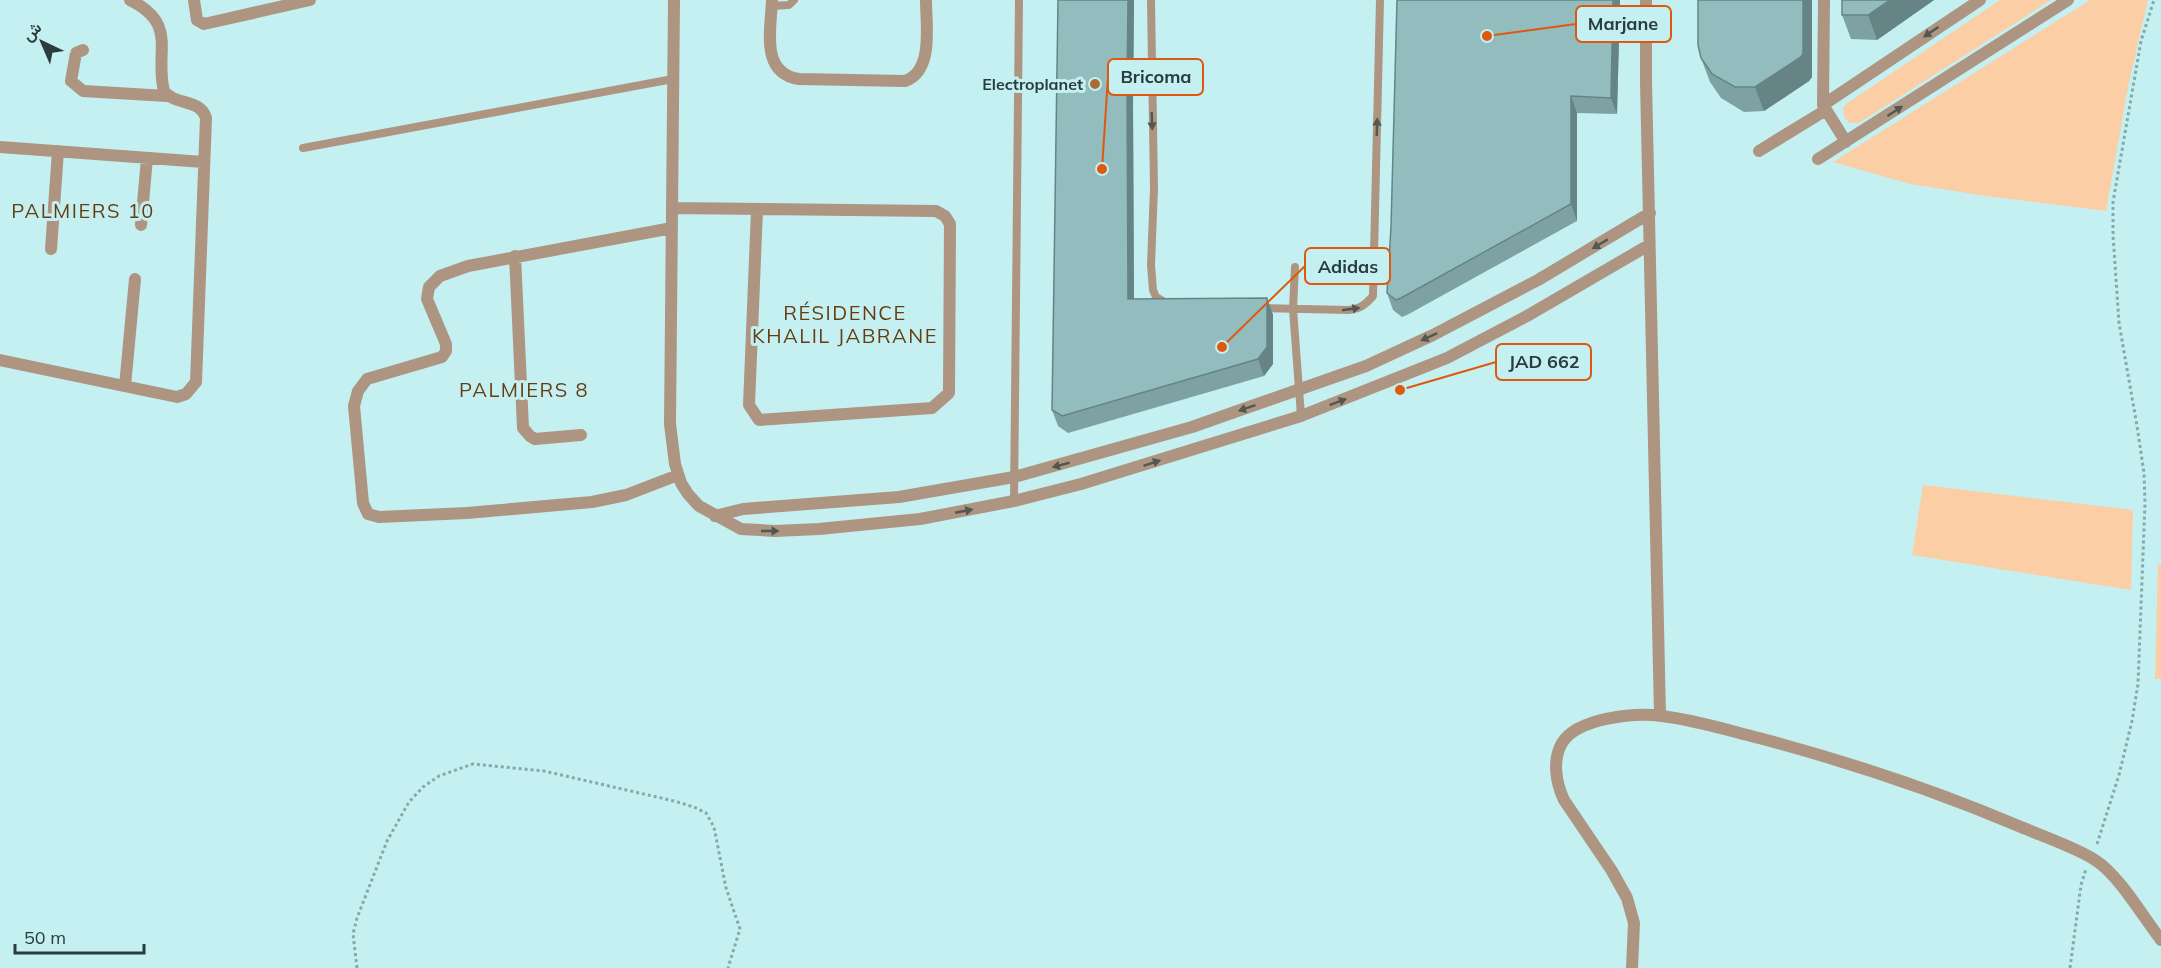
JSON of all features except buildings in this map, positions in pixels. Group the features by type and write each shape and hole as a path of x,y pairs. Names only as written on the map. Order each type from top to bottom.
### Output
{"street":[{"path":"130,0 148,11 160,28 163,45 163,87 167,96"},
{"path":"194,0 197,20 204,24 310,0"},
{"path":"674,0 670,424 678,475 688,494 699,506 741,529 754,531 819,530 920,519 1014,501 1121,472 1301,416 1447,358 1527,316 1649,245"},
{"path":"772,3 770,53 775,66 786,75 799,79 905,81 918,73 925,60 926,0"},
{"path":"1646,0 1660,716"},
{"path":"1824,0 1825,107 1846,142"},
{"path":"1759,151 1980,0"},
{"path":"1818,159 2068,0"},
{"path":"0,360 177,397 186,394 196,382 205,114 199,106 167,96 90,92 77,88 71,81 74,58 76,53 83,50"},
{"path":"0,147 203,162"},
{"path":"51,249 58,151"},
{"path":"141,225 147,158"},
{"path":"672,208 936,211 945,216 950,224 949,393 941,402 932,408 759,420 749,405 757,210"},
{"path":"715,516 743,509 899,498 1014,477 1192,427 1366,366 1433,335 1538,280 1650,213"},
{"path":"672,228 515,256 468,266 440,276 429,287 427,299 446,344 446,351 436,360 367,378 358,391 354,406 363,503 368,513 379,518 592,502 626,495 678,475"},
{"path":"515,256 523,428 535,438 581,435"},
{"path":"125,386 135,279"},
{"path":"1632,968 1634,937 1631,910 1612,872 1564,800 1558,785 1556,764 1558,750 1567,734 1593,722 1617,718 1660,716 1708,725 1797,748 1955,799 2096,860 2123,889 2161,940"}],"lane":[{"path":"772,3 789,5 794,0"},
{"path":"1014,501 1019,0"},
{"path":"1151,0 1154,188 1152,281 1156,297 1164,303 1177,306"},
{"path":"1247,308 1358,309 1365,305 1372,296 1380,0"},
{"path":"303,148 673,79"},
{"path":"1295,267 1293,309 1301,416"}],"path":[{"path":"2070,968 2081,885 2089,857 2100,837 2116,784 2132,721 2138,684 2145,503 2139,438 2119,323 2113,202 2141,41 2154,0"},
{"path":"357,968 353,934 357,918 387,841 397,822 409,802 423,787 439,776 473,764 564,775 674,801 706,813 718,837 726,888 740,929 728,968"}],"shaded area":[{"path":"2000,0 2051,0 1859,123 1850,123 1844,117 1843,108 1846,104"},
{"path":"2090,0 2148,0 2129,82 2106,211 1910,184 1833,162"},
{"path":"1923,485 2133,510 2131,590 1912,555"},
{"path":"2158,564 2161,565 2161,679 2155,679"}],"place":[{"name":"Marjane","path":"1487,36"},
{"name":"Electroplanet","path":"1095,84"},
{"name":"Bricoma","path":"1102,169"},
{"name":"Adidas","path":"1222,347"},
{"name":"JAD 662","path":"1400,390"}],"district":[{"name":"PALMIERS 10","path":"83,211"},
{"name":"RÉSIDENCE KHALIL JABRANE","path":"845,324"},
{"name":"PALMIERS 8","path":"524,390"}]}
